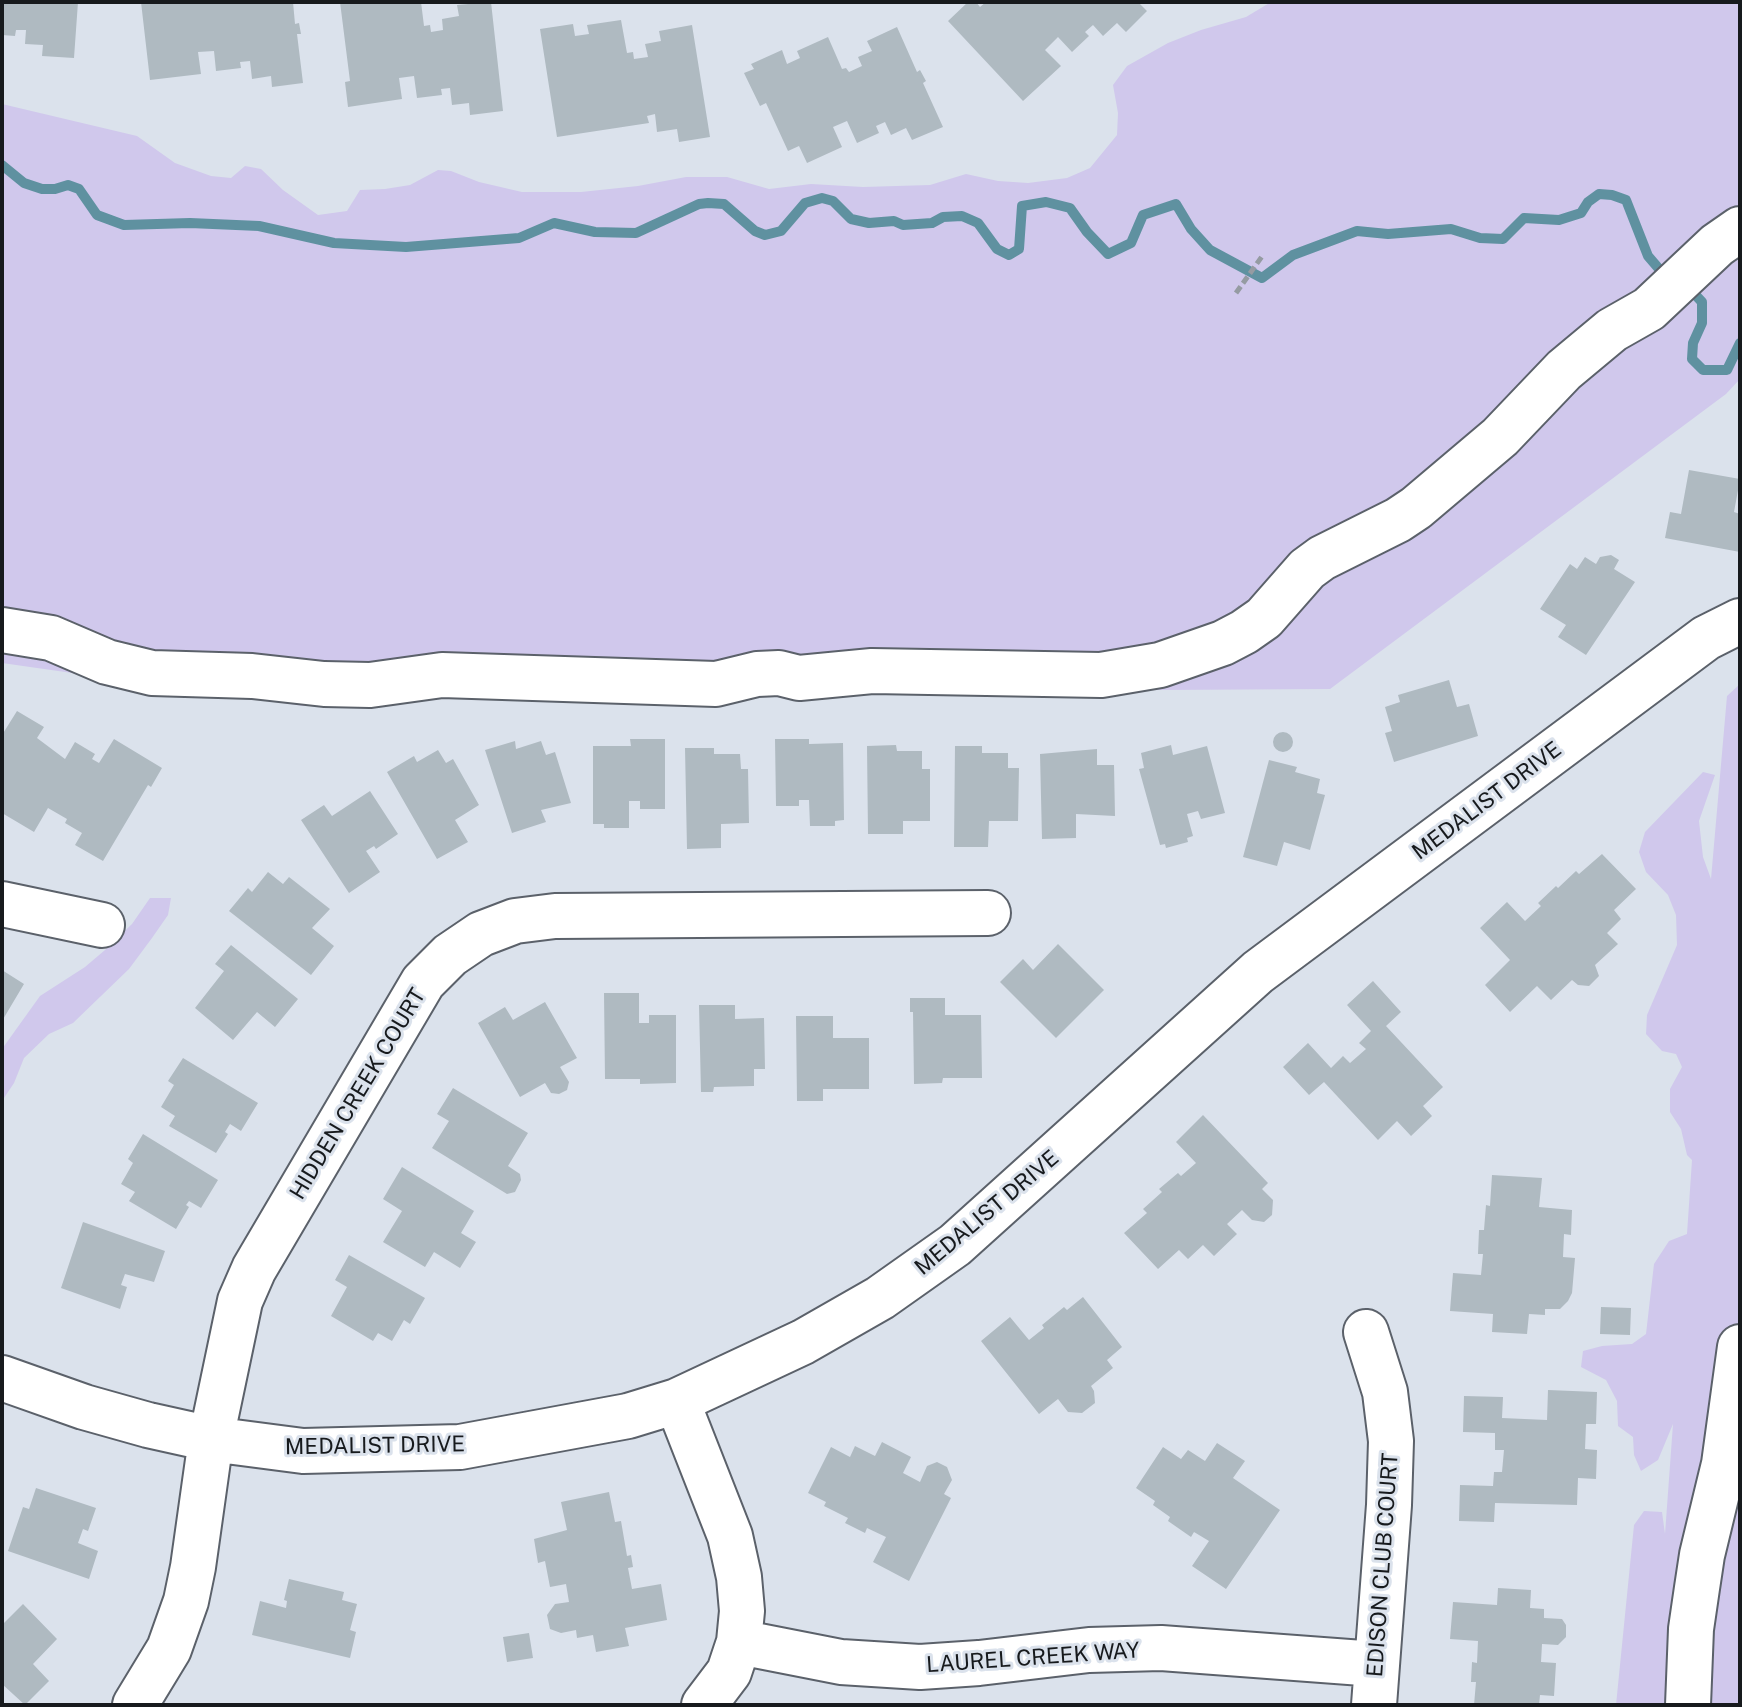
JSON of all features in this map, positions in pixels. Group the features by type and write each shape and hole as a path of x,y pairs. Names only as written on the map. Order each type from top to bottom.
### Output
{"street":[{"path":"2,630 51,638 107,662 152,673 252,676 324,684 370,685 442,675 716,684 757,674 779,673 799,678 872,671 1069,675 1129,672 1194,654 1244,632 1264,618 1307,569 1322,558 1398,520 1439,490 1500,437 1564,370 1612,330 1649,309 1717,245 1740,229"},
{"name":"MEDALIST DRIVE","path":"2,1378 84,1407 211,1439 303,1451 460,1447 628,1416 677,1401 803,1342 880,1298 955,1245 1258,972 1706,638 1740,621"},
{"path":"2,904 102,925"},
{"name":"HIDDEN CREEK COURT","path":"135,1705 169,1649 186,1601 211,1439 240,1301 254,1269 423,982 450,955 481,934 515,921 555,916 988,913"},
{"name":"EDISON CLUB COURT","path":"1366,1332 1385,1392 1391,1441 1375,1685"},
{"path":"1688,1705 1691,1629 1702,1555 1724,1464 1740,1347"},
{"path":"677,1401 730,1536 739,1577 742,1611 739,1642 729,1672 704,1705"},
{"name":"LAUREL CREEK WAY","path":"739,1642 841,1662 920,1667 1089,1650 1161,1648 1375,1685"}],"path":[{"path":"1236,293 1263,255"}],"shaded area":[{"path":"1271,2 1740,2 1740,379 1726,394 1330,689 313,695 304,706 2,663 2,104 137,136 175,163 211,176 231,178 245,166 261,169 283,190 318,215 347,211 360,190 410,185 438,170 522,192 581,192 686,177 727,177 769,189 811,184 863,187 930,185 966,174 1028,183 1067,178 1090,168 1117,135 1118,113 1113,85 1127,66 1168,43 1246,17"},
{"path":"1740,684 1740,1705 1616,1705 1634,1525 1644,1511 1662,1512 1665,1534 1673,1424 1658,1460 1641,1471 1634,1455 1633,1437 1618,1426 1617,1401 1606,1380 1581,1367 1583,1351 1632,1344 1646,1334 1654,1264 1669,1241 1687,1234 1692,1160 1687,1155 1681,1129 1670,1112 1670,1089 1682,1067 1676,1054 1662,1051 1646,1034 1647,1015 1677,945 1676,915 1668,895 1646,872 1639,852 1645,832 1703,772 1715,775 1699,821 1703,857 1711,879 1727,696"},
{"path":"150,898 171,898 168,915 152,938 129,969 73,1023 49,1034 24,1058 14,1083 2,1101 2,1049 40,996 105,950 132,924"}],"building":[{"path":"2,2 78,2 74,58 42,56 43,45 25,44 26,30 16,30 15,36 2,35"},
{"path":"141,2 293,2 295,24 299,23 301,34 297,34 303,83 272,87 271,76 252,79 250,61 240,62 241,68 216,71 214,51 198,52 201,74 150,80"},
{"path":"340,2 421,2 424,26 430,25 431,32 443,30 442,19 459,16 457,5 491,2 503,111 470,115 469,103 452,105 450,88 441,89 442,95 417,98 414,76 399,78 402,99 348,107 345,82 350,81"},
{"path":"968,2 976,2 980,7 986,2 1138,2 1147,11 1126,32 1117,23 1103,36 1093,25 1085,32 1089,36 1072,52 1058,37 1045,50 1061,66 1023,101 948,21"},
{"path":"621,20 627,53 633,52 634,59 648,57 645,44 661,41 659,31 692,25 710,137 679,142 677,129 657,132 655,114 647,116 649,123 557,137 540,29 573,24 575,36 589,34 587,25"},
{"path":"897,27 917,72 920,70 926,81 923,83 943,127 912,140 906,128 891,135 885,122 876,126 879,133 857,143 847,121 833,127 842,147 807,163 799,146 788,151 766,103 760,106 744,73 754,69 751,64 782,50 787,64 800,58 797,51 828,37 842,69 846,68 849,72 862,66 858,57 872,51 867,41"},
{"path":"1689,470 1740,479 1734,512 1740,514 1740,552 1665,538 1670,512 1681,514"},
{"path":"1611,555 1619,560 1614,569 1635,582 1586,655 1558,637 1566,625 1540,609 1570,564 1577,569 1585,557 1596,564 1600,557"},
{"path":"1449,680 1457,707 1469,704 1478,736 1394,762 1385,733 1392,731 1385,707 1400,702 1398,695"},
{"path":"17,711 44,727 37,738 65,759 75,742 95,754 92,759 99,763 114,739 162,768 151,787 148,785 103,861 75,845 82,833 48,808 34,832 2,813 2,735"},
{"path":"1283,732 1290,735 1293,742 1290,749 1283,752 1276,749 1273,742 1276,735"},
{"path":"630,739 665,739 665,809 640,809 640,801 629,801 629,828 604,828 604,824 593,824 593,746 631,746"},
{"path":"775,739 809,739 809,744 843,743 844,820 835,821 835,826 810,826 809,800 799,800 799,806 776,806"},
{"path":"515,741 516,749 541,741 546,755 555,752 571,803 541,810 546,822 512,833 485,750"},
{"path":"896,745 897,751 922,751 922,769 930,769 930,821 903,821 903,834 868,834 867,746"},
{"path":"1171,745 1173,755 1207,746 1225,813 1201,819 1198,811 1187,814 1193,836 1187,838 1188,842 1166,848 1165,844 1160,845 1139,769 1144,768 1141,753"},
{"path":"955,746 982,746 982,753 1008,753 1008,768 1019,768 1018,821 989,821 988,847 954,847"},
{"path":"685,748 714,748 714,754 740,754 741,769 748,769 749,823 721,824 721,848 687,849"},
{"path":"1097,749 1097,765 1114,765 1115,816 1076,814 1076,838 1042,839 1040,754"},
{"path":"438,750 446,763 453,759 479,805 455,820 468,842 437,859 387,772 414,756 417,762"},
{"path":"1269,760 1297,767 1295,772 1320,779 1317,793 1325,795 1310,850 1284,842 1277,866 1243,857"},
{"path":"370,791 398,834 376,849 374,846 366,851 380,872 349,893 301,820 324,805 332,816"},
{"path":"1602,854 1636,889 1614,910 1621,919 1607,933 1618,944 1595,965 1599,976 1589,986 1578,985 1572,980 1551,1000 1537,986 1510,1012 1485,985 1510,960 1480,928 1507,902 1525,921 1556,886 1558,888 1576,871 1579,874"},
{"path":"268,872 283,884 289,877 330,909 312,928 334,946 311,975 229,911 248,888 252,892"},
{"path":"1058,944 1104,990 1056,1038 1000,982 1023,959 1033,970"},
{"path":"231,945 298,999 275,1027 257,1012 233,1040 195,1008 224,971 215,964"},
{"path":"2,970 24,984 2,1021"},
{"path":"1373,981 1401,1012 1386,1026 1443,1087 1423,1106 1432,1116 1411,1136 1397,1121 1378,1140 1324,1082 1309,1095 1283,1067 1308,1043 1331,1068 1343,1056 1350,1063 1366,1049 1359,1043 1371,1031 1347,1005"},
{"path":"604,993 639,993 639,1023 649,1023 649,1015 676,1015 676,1083 640,1084 640,1079 605,1079"},
{"path":"910,998 945,998 945,1015 981,1015 982,1078 943,1078 942,1083 914,1084"},
{"path":"545,1002 577,1058 560,1067 569,1082 567,1090 559,1094 551,1093 545,1083 520,1097 478,1023 505,1007 513,1020"},
{"path":"699,1005 735,1005 735,1019 764,1018 765,1069 754,1069 754,1086 714,1087 713,1092 701,1092"},
{"path":"796,1016 833,1016 833,1038 869,1038 869,1089 823,1089 823,1101 797,1101"},
{"path":"183,1058 258,1103 241,1131 230,1124 225,1132 228,1134 216,1153 169,1126 175,1116 161,1107 174,1085 168,1081"},
{"path":"453,1088 528,1133 508,1166 520,1174 521,1180 515,1192 507,1194 432,1148 449,1121 437,1114"},
{"path":"1203,1115 1268,1183 1262,1189 1273,1200 1272,1215 1264,1222 1252,1220 1242,1210 1227,1224 1237,1234 1214,1256 1203,1245 1188,1259 1179,1250 1158,1269 1124,1233 1147,1213 1143,1209 1162,1192 1159,1189 1196,1163 1176,1142"},
{"path":"143,1134 218,1180 201,1208 189,1201 186,1205 189,1207 176,1229 129,1201 135,1192 121,1184 133,1163 128,1159"},
{"path":"402,1167 474,1211 461,1233 476,1242 460,1268 434,1252 425,1267 383,1242 402,1211 383,1199"},
{"path":"1492,1175 1542,1178 1539,1207 1572,1210 1571,1235 1564,1234 1563,1257 1575,1258 1572,1293 1560,1309 1545,1309 1545,1315 1529,1314 1527,1334 1492,1332 1493,1314 1450,1311 1453,1273 1481,1275 1483,1254 1478,1254 1479,1230 1484,1230 1486,1205 1490,1206"},
{"path":"83,1222 165,1251 154,1282 125,1274 121,1285 127,1287 120,1309 61,1288"},
{"path":"349,1255 425,1298 410,1324 404,1320 392,1341 378,1333 373,1341 331,1316 347,1287 335,1280"},
{"path":"1083,1297 1122,1347 1107,1360 1113,1368 1091,1386 1095,1403 1082,1413 1068,1412 1058,1399 1039,1414 981,1341 1010,1317 1029,1340 1064,1307 1067,1310"},
{"path":"1601,1307 1631,1308 1630,1335 1600,1334"},
{"path":"1548,1390 1597,1392 1596,1424 1586,1424 1585,1449 1597,1450 1596,1479 1578,1478 1577,1505 1495,1503 1494,1522 1459,1521 1460,1485 1493,1486 1494,1472 1502,1472 1504,1450 1495,1450 1495,1433 1463,1432 1464,1396 1503,1397 1502,1418 1547,1420"},
{"path":"882,1442 911,1457 903,1473 920,1482 927,1466 937,1462 947,1467 952,1480 944,1494 951,1498 909,1581 873,1562 886,1537 867,1528 865,1533 845,1523 848,1518 824,1506 826,1502 808,1493 831,1447 850,1457 855,1446 875,1456"},
{"path":"1217,1443 1245,1461 1233,1478 1280,1510 1226,1589 1192,1566 1209,1541 1194,1532 1191,1537 1168,1521 1170,1517 1153,1505 1155,1501 1136,1488 1163,1447 1181,1459 1188,1450 1205,1461"},
{"path":"36,1488 96,1508 88,1531 83,1529 78,1543 98,1551 89,1579 8,1551 23,1507 29,1509"},
{"path":"609,1492 615,1522 621,1521 627,1556 631,1555 633,1567 628,1568 632,1589 661,1584 667,1620 625,1628 629,1646 596,1652 593,1635 577,1638 576,1630 561,1633 550,1629 547,1615 555,1604 569,1602 566,1584 550,1587 545,1561 538,1563 534,1539 567,1530 561,1502"},
{"path":"289,1579 344,1592 342,1600 357,1604 350,1630 356,1632 350,1658 252,1635 260,1601 286,1608 287,1601 284,1600"},
{"path":"1498,1588 1531,1590 1530,1608 1544,1609 1544,1618 1562,1619 1566,1625 1566,1637 1558,1645 1542,1644 1541,1662 1556,1663 1554,1696 1540,1695 1539,1705 1474,1705 1476,1682 1471,1682 1472,1662 1477,1663 1478,1641 1450,1639 1453,1602 1497,1605"},
{"path":"23,1604 57,1639 33,1664 49,1681 25,1705 2,1684 2,1625"},
{"path":"529,1633 533,1658 507,1662 503,1637"}],"waterway":[{"path":"2,165 24,183 42,189 68,185 79,189 97,215 124,225 190,223 259,226 334,243 406,247 519,238 554,223 595,232 636,233 699,204 708,203 724,204 755,231 765,235 781,231 805,203 822,198 833,201 851,219 869,223 932,223 943,217 962,216 978,223 997,249 1009,255 1019,249 1022,206 1046,202 1070,208 1108,254 1131,243 1143,215 1176,204 1191,229 1210,250 1262,278 1293,255 1357,231 1388,234 1451,229 1480,238 1503,239 1524,218 1559,220 1581,213 1588,202 1599,194 1626,200 1648,256 1670,276"},
{"path":"1687,286 1702,302 1702,323 1693,343 1692,359 1703,370 1727,370 1740,343"}]}
